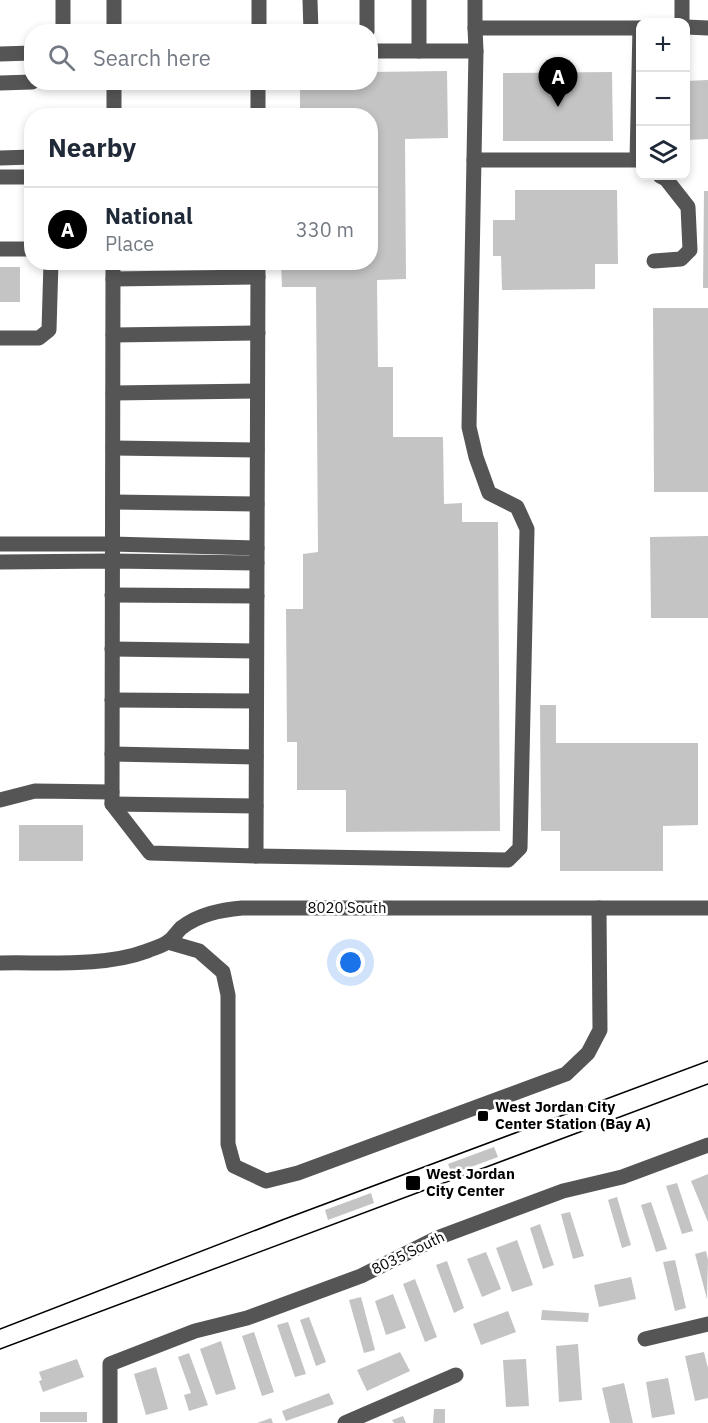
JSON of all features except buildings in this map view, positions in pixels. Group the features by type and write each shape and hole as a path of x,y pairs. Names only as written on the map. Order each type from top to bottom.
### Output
{"street":[{"path":"63,0 63,24"},
{"path":"114,0 114,24"},
{"path":"258,24 259,0"},
{"path":"310,0 311,24"},
{"path":"367,0 367,24"},
{"path":"419,0 419,51"},
{"path":"113,270 112,798 150,853 507,860 520,848 527,529 517,507 489,493 476,457 469,427 475,0"},
{"path":"682,0 682,18"},
{"path":"690,27 708,28"},
{"path":"475,28 636,28"},
{"path":"378,51 476,51"},
{"path":"0,54 24,53"},
{"path":"639,126 640,72"},
{"path":"0,83 24,82"},
{"path":"114,90 114,108"},
{"path":"258,90 258,108"},
{"path":"0,158 24,157"},
{"path":"474,160 636,161"},
{"path":"0,177 24,177"},
{"path":"654,261 681,259 690,250 688,207 666,180"},
{"path":"0,249 24,249"},
{"path":"0,338 39,338 48,330 51,270"},
{"path":"113,279 244,270"},
{"path":"256,856 258,270"},
{"path":"113,335 258,333"},
{"path":"113,393 257,391"},
{"path":"113,448 257,450"},
{"path":"113,502 257,504"},
{"path":"0,544 257,548"},
{"path":"0,562 257,563"},
{"path":"112,595 257,596"},
{"path":"112,649 256,651"},
{"path":"112,700 256,701"},
{"path":"112,754 256,757"},
{"path":"0,800 35,790 112,798 256,806"},
{"name":"8020 South","path":"0,963 90,962 125,957 146,952 168,942 182,928 197,919 219,910 242,908 708,908"},
{"path":"168,942 199,951 223,972 228,995 228,1144 234,1166 266,1181 298,1173 566,1074 588,1053 600,1030 598,908"},
{"name":"8035 South","path":"110,1423 110,1365 195,1331 247,1318 360,1276 437,1238 553,1195 622,1177 708,1145"},
{"path":"645,1339 708,1324"},
{"path":"345,1423 456,1375"}],"tram line":[{"path":"0,1329 282,1220 708,1061"},
{"path":"0,1349 708,1084"}],"place":[{"name":"National","path":"558,107"},
{"name":"West Jordan City Center Station (Bay A)","path":"483,1116"},
{"name":"West Jordan City Center","path":"413,1183"}]}
